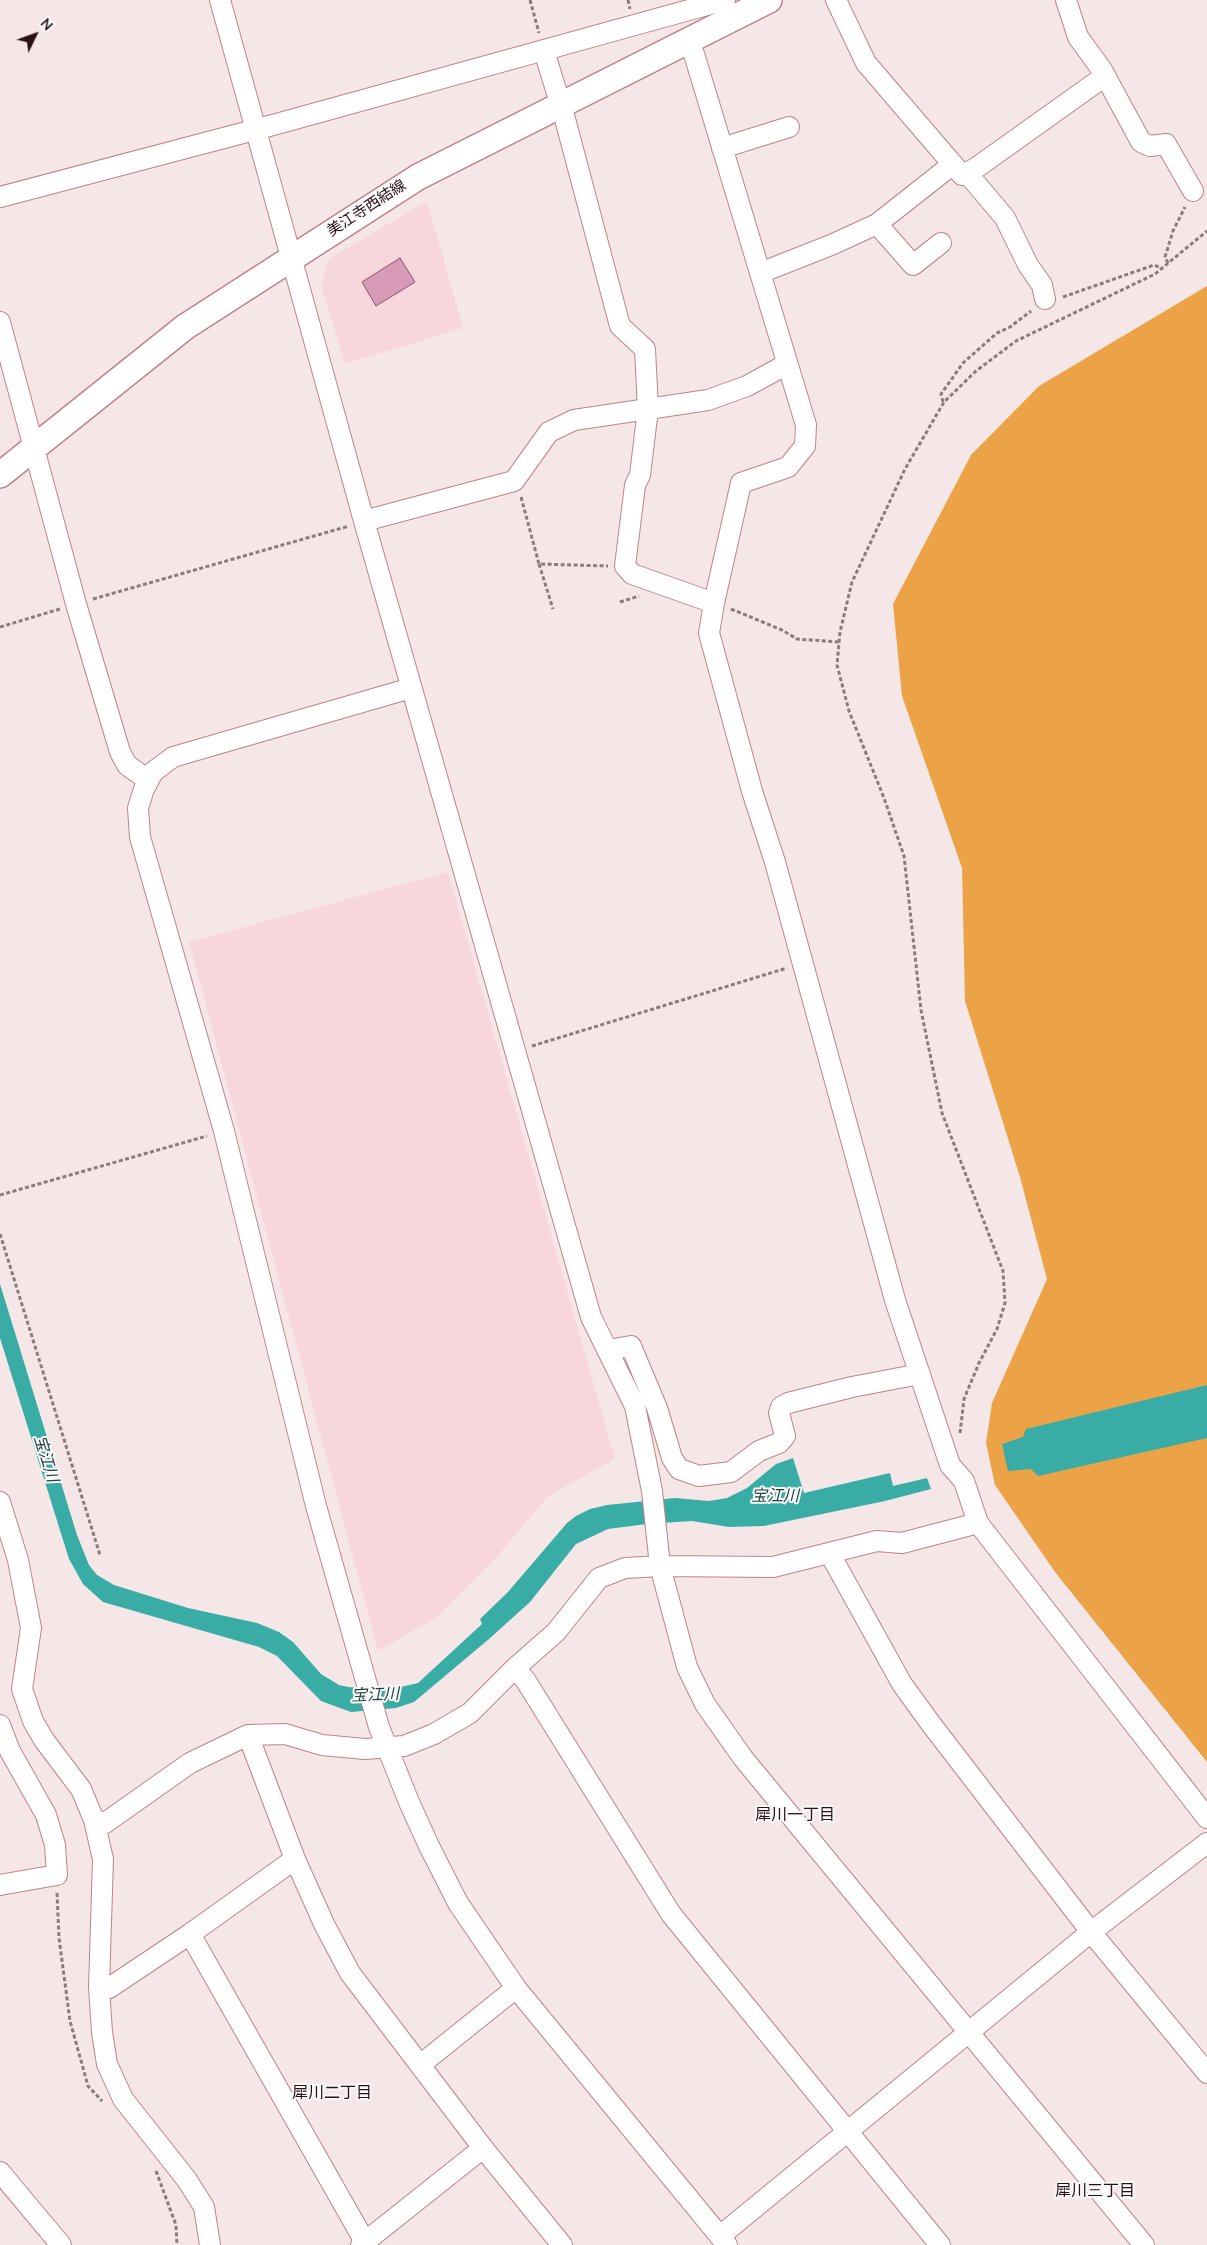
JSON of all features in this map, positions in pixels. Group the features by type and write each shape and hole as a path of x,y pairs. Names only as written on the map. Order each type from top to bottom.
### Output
{"main road":[{"name":"美江寺西結線","path":"0,475 185,327 418,177 687,42 734,5 769,0"}],"street":[{"path":"220,0 364,522 591,1317 635,1406 652,1490 659,1559 687,1667 705,1704 743,1758 1144,2245"},
{"path":"836,0 866,63 1004,218 1028,265 1042,285 1040,303"},
{"path":"1066,0 1078,37 1105,76 1141,142 1150,146 1166,144 1193,191"},
{"path":"0,197 544,51 734,5"},
{"path":"687,42 694,54 806,425 805,446 788,467 741,483 709,633 752,791 775,862 895,1300 950,1465 964,1481 978,1522 1207,1818"},
{"path":"544,51 561,105 620,326 645,349 648,409 640,475 635,485 625,566 632,574 714,603"},
{"path":"760,273 831,245 877,224 1105,76"},
{"path":"722,148 789,127"},
{"path":"877,224 913,265 941,243"},
{"path":"0,322 35,446 76,604 120,752 127,765 148,780"},
{"path":"364,522 514,480 549,432 574,420 708,400 748,386 787,364"},
{"path":"411,688 174,757 153,772 148,780 138,808 140,837 224,1131 316,1506 379,1726 409,1802 447,1882 462,1909 516,1988 723,2240 848,2130 1091,1932 1207,1843"},
{"path":"607,1350 631,1346 657,1408 672,1458 679,1469 699,1476 732,1472 759,1451 779,1443 785,1436 779,1413 781,1407 788,1403 852,1387 920,1374"},
{"path":"0,1502 18,1560 31,1628 22,1689 33,1721 56,1758 81,1789 94,1820 103,1859 99,1987 102,2032 107,2064 124,2099 186,2180 204,2207 210,2245"},
{"path":"94,1820 105,1823 190,1763 248,1735 285,1734 322,1745 365,1749 404,1746 434,1734 470,1713 515,1668 556,1632 599,1578 624,1568 659,1559 773,1567 878,1541 902,1543 978,1522"},
{"path":"830,1554 902,1684 1091,1932 1207,2074"},
{"path":"515,1668 526,1681 672,1914 940,2245"},
{"path":"0,1725 10,1751 46,1816 55,1845 57,1875 0,1885"},
{"path":"248,1735 296,1859 324,1924 350,1973 483,2148 562,2245"},
{"path":"99,1987 109,1988 190,1934 296,1859"},
{"path":"190,1934 363,2243 483,2148"},
{"path":"420,2065 516,1988"},
{"path":"0,2172 61,2245"}],"path":[{"path":"530,0 544,51"},
{"path":"1168,263 1165,257 1173,231 1193,191"},
{"path":"960,1438 964,1399 978,1363 997,1329 1005,1303 1003,1271 942,1113 921,1010 904,856 884,798 849,711 837,665 840,632 852,582 909,462 944,402 976,371 1016,341 1155,274 1207,231"},
{"path":"944,402 941,394 963,362 997,333 1010,327 1040,303 1154,265 1162,268"},
{"path":"514,480 519,488 552,609"},
{"path":"0,627 364,522"},
{"path":"539,564 625,566"},
{"path":"714,603 782,630 797,639 839,642"},
{"path":"514,1052 802,964"},
{"path":"0,1195 224,1131"},
{"path":"0,1234 100,1555"},
{"path":"57,1875 59,1938 70,2022 88,2086 107,2105"},
{"path":"155,2169 176,2225 177,2245"}],"shaded area":[{"path":"427,201 463,328 345,364 321,285 329,259"},
{"path":"1207,286 1207,1762 1055,1572 995,1485 986,1443 992,1403 1047,1279 1020,1177 965,1001 962,868 902,696 893,604 971,455 1039,386"},
{"path":"448,872 615,1459 548,1496 490,1565 435,1618 378,1651 189,942"}],"water":[{"name":"宝江川","path":"0,1284 77,1535 89,1565 97,1575 114,1585 188,1608 257,1623 279,1632 293,1642 321,1674 339,1685 348,1687 388,1690 418,1683 482,1624 480,1619 508,1592 567,1523 590,1509 607,1505 675,1498 709,1501 727,1498 747,1488 776,1464 793,1458 804,1493 890,1473 893,1486 927,1478 931,1489 885,1501 764,1526 729,1527 692,1521 608,1529 576,1544 530,1602 414,1702 396,1708 351,1712 321,1701 277,1656 259,1647 103,1602 83,1584 69,1559 0,1338"},
{"path":"1207,1385 1207,1438 1038,1476 1031,1469 1008,1471 1002,1444 1023,1437 1026,1429"}],"building":[{"path":"400,258 415,282 376,306 362,282"}],"district":[{"name":"犀川一丁目","path":"795,1816"},
{"name":"犀川二丁目","path":"332,2094"},
{"name":"犀川三丁目","path":"1095,2192"}]}
